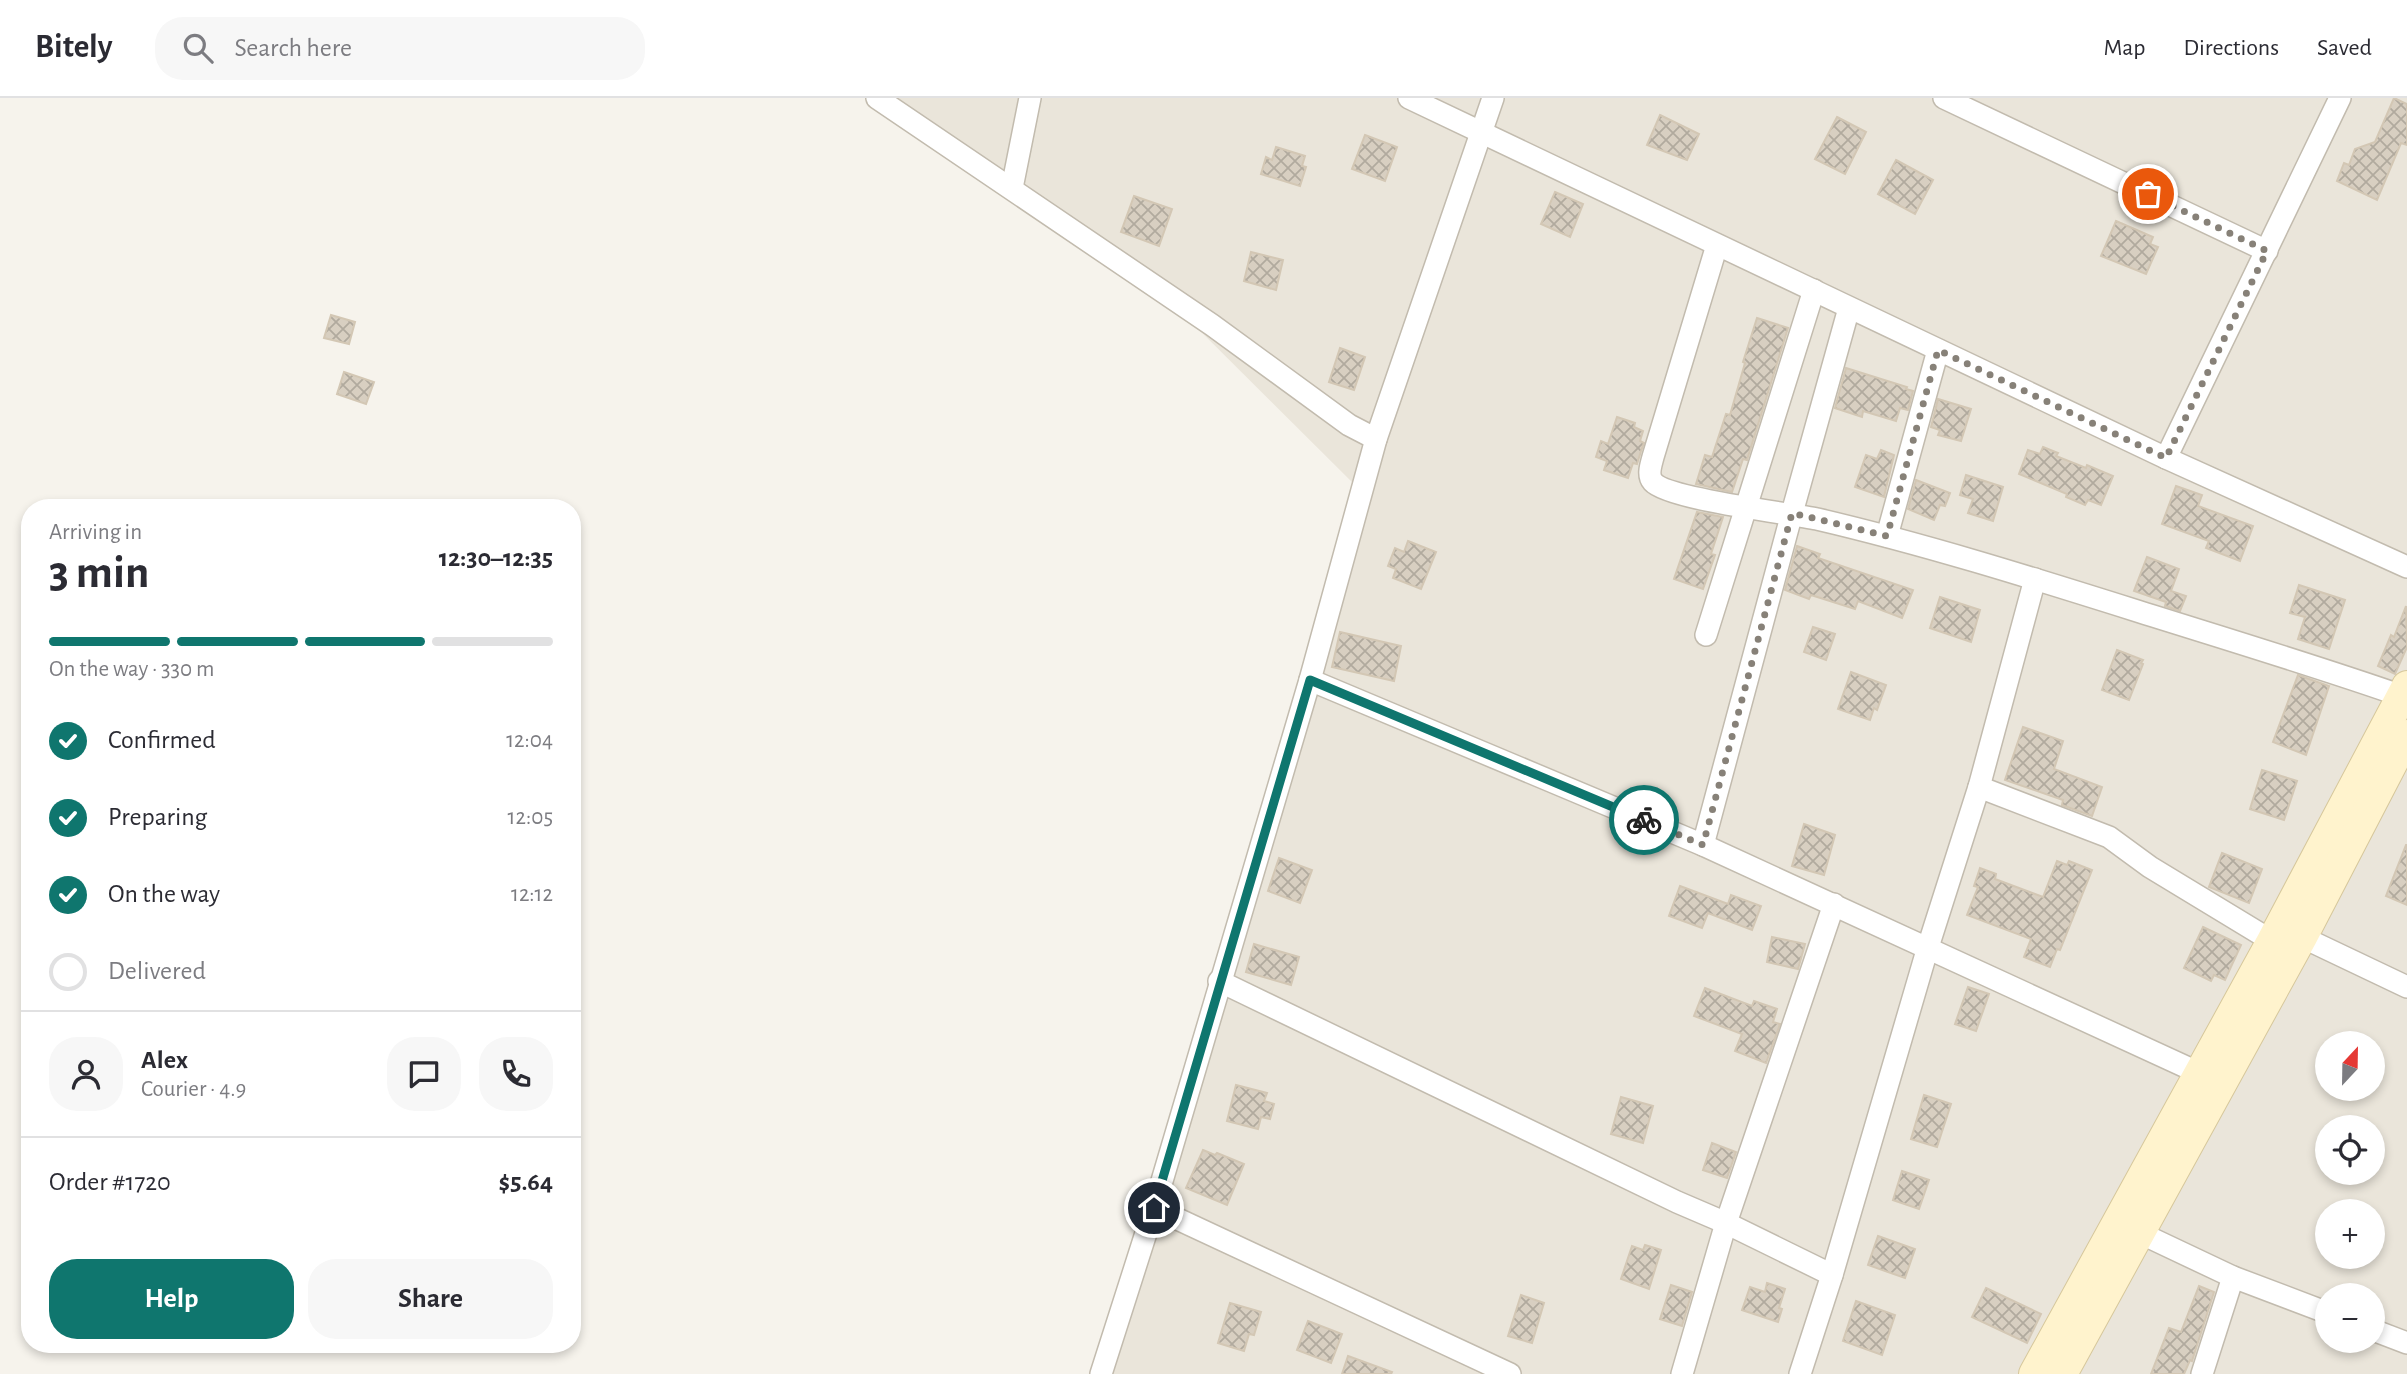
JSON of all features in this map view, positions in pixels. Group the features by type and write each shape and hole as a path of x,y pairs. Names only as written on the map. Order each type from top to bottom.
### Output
{"main road":[{"path":"2062,1374 2140,1233 2272,941 2404,691"},
{"path":"2034,1374 2210,1078 2302,937 2407,735"}],"street":[{"path":"877,98 1212,326 1349,425 1376,439"},
{"path":"1012,188 1030,98"},
{"path":"1409,98 2166,458 2407,567"},
{"path":"1101,1374 1154,1208 1310,680 1376,439 1493,98"},
{"path":"1944,98 2267,251"},
{"path":"2166,458 2340,98"},
{"path":"1717,245 1653,457 1649,474 1655,484 1666,490 1747,508 1792,513 1887,536 2404,691"},
{"path":"1706,635 1814,290"},
{"path":"1703,845 1849,307"},
{"path":"1887,536 1938,350"},
{"path":"1800,1374 1832,1275 1928,947 1979,787 2035,579"},
{"path":"1310,680 1703,845 2210,1078"},
{"path":"1979,787 2109,837 2150,867 2272,941"},
{"path":"1682,1374 1726,1223 1834,904"},
{"path":"2302,937 2407,987"},
{"path":"1219,981 1832,1275"},
{"path":"1154,1208 1510,1374"},
{"path":"2140,1233 2233,1277 2315,1308"},
{"path":"2202,1374 2233,1277"},
{"path":"2385,1335 2407,1343"}],"shaded area":[{"path":"872,98 2407,98 2407,1374 1106,1374 1362,492 1153,284"}],"building":[{"path":"2394,98 2407,104 2407,145 2401,143 2377,200 2337,181 2344,163 2349,165 2355,149 2375,142"},
{"path":"1660,115 1699,134 1687,160 1647,145"},
{"path":"1837,117 1866,132 1845,174 1815,159"},
{"path":"1365,135 1397,147 1385,181 1352,169"},
{"path":"1276,147 1305,156 1302,166 1306,167 1300,186 1261,174 1266,157 1272,160"},
{"path":"1896,160 1933,180 1915,214 1878,194"},
{"path":"1555,192 1583,204 1570,237 1541,224"},
{"path":"1134,196 1172,209 1159,246 1121,232"},
{"path":"2116,221 2153,237 2150,244 2158,247 2146,274 2101,256"},
{"path":"1251,252 1283,260 1276,290 1244,281"},
{"path":"331,315 355,322 349,344 324,338"},
{"path":"1757,318 1788,328 1747,460 1743,459 1732,492 1696,484 1705,455 1712,457 1726,414 1730,415"},
{"path":"1340,348 1365,357 1354,390 1329,382"},
{"path":"1846,368 1913,391 1908,410 1900,408 1896,421 1863,411 1862,417 1835,408"},
{"path":"344,372 374,382 366,404 337,394"},
{"path":"1938,399 1971,409 1961,441 1938,435 1940,430 1931,427"},
{"path":"1617,417 1635,423 1634,427 1643,431 1640,441 1644,443 1637,464 1633,463 1628,478 1604,470 1607,461 1596,457 1601,441 1608,444"},
{"path":"2043,447 2058,453 2056,456 2113,476 2101,505 2088,500 2085,505 2066,497 2067,494 2019,474 2028,450 2040,454"},
{"path":"1881,450 1894,455 1884,497 1855,487 1866,455 1877,459"},
{"path":"1966,475 2003,487 1993,521 1968,513 1973,499 1960,495"},
{"path":"1916,480 1950,493 1945,506 1940,505 1934,520 1908,509"},
{"path":"2176,486 2202,495 2198,506 2253,526 2240,561 2206,548 2209,541 2162,524"},
{"path":"1697,512 1723,517 1711,554 1715,555 1703,589 1674,579"},
{"path":"1408,541 1436,552 1421,589 1393,578 1396,569 1388,566 1395,548 1404,552"},
{"path":"1797,546 1820,554 1818,558 1913,590 1902,618 1858,601 1855,609 1811,595 1809,599 1785,590"},
{"path":"2147,557 2179,569 2171,591 2186,596 2180,611 2165,606 2166,602 2134,591"},
{"path":"2299,585 2345,600 2329,649 2298,639 2305,617 2290,613"},
{"path":"1940,597 1980,610 1971,642 1930,628"},
{"path":"2406,606 2407,647 2395,674 2378,666 2391,635 2394,637"},
{"path":"1813,627 1835,634 1826,660 1804,652"},
{"path":"1340,632 1401,646 1394,681 1332,667"},
{"path":"2117,650 2143,660 2129,700 2102,690"},
{"path":"1851,672 1886,685 1877,710 1874,708 1870,720 1838,709"},
{"path":"2298,675 2329,686 2306,755 2273,742"},
{"path":"2023,727 2063,741 2054,769 2102,787 2092,816 2062,805 2063,800 2005,780"},
{"path":"2262,770 2297,781 2284,820 2250,809"},
{"path":"1804,824 1835,835 1824,875 1792,866"},
{"path":"2407,845 2407,905 2386,896"},
{"path":"2222,853 2262,869 2249,903 2209,887"},
{"path":"1279,858 1312,870 1300,903 1268,891"},
{"path":"2057,861 2067,865 2069,861 2092,870 2060,950 2057,949 2050,967 2024,957 2031,939 1967,915 1978,887 1974,886 1980,868 1996,874 1995,879 2043,897"},
{"path":"1680,886 1728,904 1731,895 1761,906 1752,930 1708,913 1702,928 1669,916"},
{"path":"2203,927 2241,945 2225,980 2214,975 2211,981 2184,968"},
{"path":"1772,937 1805,944 1798,969 1767,962"},
{"path":"1254,944 1299,957 1291,985 1246,972"},
{"path":"1968,987 1989,994 1976,1031 1955,1024"},
{"path":"1705,988 1752,1006 1754,1001 1777,1009 1773,1022 1780,1024 1766,1063 1735,1051 1742,1034 1694,1016"},
{"path":"1236,1085 1267,1093 1264,1101 1274,1104 1270,1119 1261,1117 1258,1129 1227,1121"},
{"path":"1924,1095 1951,1104 1937,1147 1911,1139"},
{"path":"1621,1097 1653,1106 1643,1143 1611,1134"},
{"path":"1712,1143 1736,1152 1727,1178 1703,1170"},
{"path":"1203,1150 1244,1164 1227,1205 1186,1188"},
{"path":"1902,1171 1929,1180 1919,1209 1893,1200"},
{"path":"1878,1236 1915,1249 1905,1278 1868,1265"},
{"path":"1645,1245 1661,1250 1649,1289 1621,1279 1632,1246 1643,1250"},
{"path":"1767,1283 1785,1289 1778,1322 1742,1310 1750,1287 1765,1292"},
{"path":"1671,1285 1692,1292 1682,1326 1660,1319"},
{"path":"2199,1286 2214,1292 2192,1361 2190,1360 2184,1374 2151,1374 2169,1328 2181,1332"},
{"path":"1986,1288 2041,1314 2027,1343 1972,1317"},
{"path":"1521,1295 1544,1303 1532,1343 1508,1336"},
{"path":"1856,1301 1895,1315 1882,1355 1843,1341"},
{"path":"1230,1303 1261,1312 1254,1335 1249,1334 1244,1351 1218,1343"},
{"path":"1308,1321 1342,1334 1331,1363 1297,1350"},
{"path":"1348,1356 1392,1372 1342,1374"}],"way so far":[{"path":"1644,820 1703,845 1792,513 1887,536 1938,350 2166,458 2267,251 2148,194"}],"route":[{"path":"1154,1208 1310,680 1644,820"}]}
